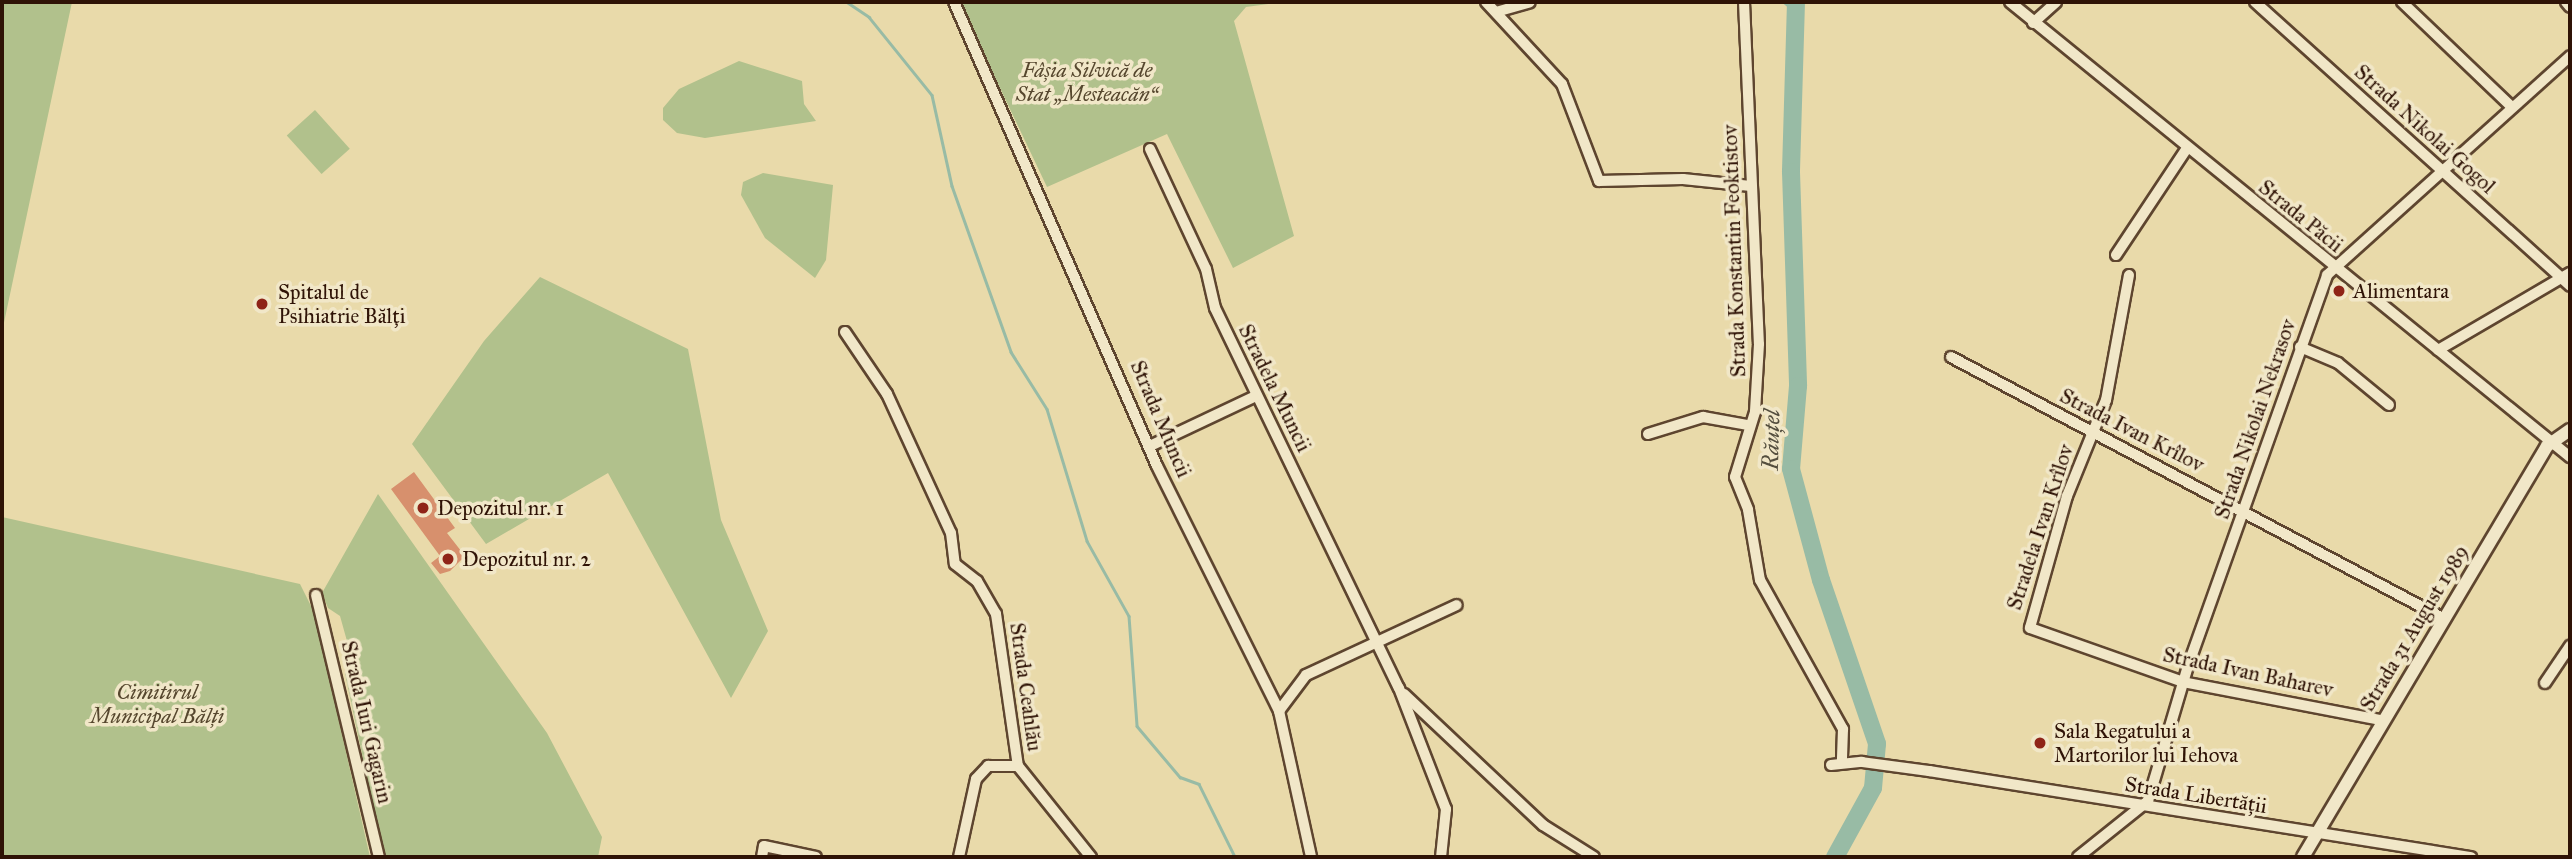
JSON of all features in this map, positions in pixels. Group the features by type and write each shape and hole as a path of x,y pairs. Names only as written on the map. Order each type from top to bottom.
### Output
{"main road":[{"name":"Strada 31 August 1989","path":"2303,857 2314,832 2551,442 2570,430"}],"street":[{"name":"Strada Muncii","path":"954,2 1212,586 1279,711 1311,857"},
{"path":"1486,2 1562,84 1599,181 1683,178 1751,187"},
{"path":"1496,12 1530,2"},
{"name":"Strada Konstantin Feoktistov","path":"1744,2 1759,344 1755,412 1748,425 1735,477 1748,510 1757,572 1843,729 1837,764"},
{"name":"Strada Păcii","path":"2010,2 2570,457"},
{"path":"2033,23 2056,2"},
{"name":"Strada Nikolai Gogol","path":"2255,2 2439,168 2566,275 2570,286"},
{"path":"2402,2 2512,107"},
{"path":"2566,2 2570,6"},
{"name":"Strada Nikolai Nekrasov","path":"2145,807 2183,682 2245,511 2300,347 2333,267 2439,168 2570,55"},
{"path":"2116,254 2187,148"},
{"name":"Stradela Muncii","path":"1150,149 1256,396 1399,688 1446,809 1441,857"},
{"name":"Stradela Ivan Krîlov","path":"2030,628 2092,432 2112,378 2129,275"},
{"path":"2438,350 2566,275"},
{"name":"Strada Ceahlău","path":"845,331 887,394 951,533 955,564 977,581 996,614 1018,766 1091,857"},
{"path":"2300,347 2338,363 2389,405"},
{"name":"Strada Ivan Krîlov","path":"1951,357 2443,618"},
{"path":"1150,446 1256,396"},
{"path":"1648,434 1703,417 1748,425"},
{"name":"Strada Iuri Gagarin","path":"316,595 379,857"},
{"path":"1279,711 1306,675 1374,641 1457,605"},
{"name":"Strada Ivan Baharev","path":"2030,628 2183,682 2381,720"},
{"path":"2544,683 2570,646"},
{"path":"1399,688 1543,825 1594,857"},
{"name":"Strada Libertății","path":"1837,764 1862,762 1884,765 2471,857"},
{"path":"959,857 976,779 988,766 1018,766"},
{"path":"2078,857 2145,807"},
{"path":"762,857 764,846 816,857"}],"green space":[{"path":"2,2 72,2 2,332"},
{"name":"Fâșia Silvică de Stat „Mesteacăn“","path":"959,2 1283,2 1246,7 1234,21 1294,236 1233,268 1167,134 1047,187"},
{"path":"739,61 802,81 804,104 816,121 705,138 677,133 663,120 663,108 679,89"},
{"path":"315,110 350,149 322,174 287,135"},
{"path":"763,173 833,185 826,260 815,278 765,238 741,195 743,182"},
{"path":"540,277 688,349 721,520 768,631 731,698 608,473 486,544 412,444 484,341"},
{"path":"378,494 547,733 602,837 598,857 384,857 345,674 352,659 340,616 328,608 322,593"},
{"name":"Cimitirul Municipal Bălţi","path":"2,517 300,584 314,612 370,857 2,857"}],"building":[{"name":"Depozitul nr. 1","path":"414,472 455,528 447,533 465,556 450,571 440,574 431,563 440,556 391,489"}],"waterway":[{"path":"847,2 869,17 932,95 952,186 1011,352 1047,409 1087,541 1129,616 1137,726 1180,777 1199,784 1235,857"},
{"path":"1784,2 1795,11"},
{"name":"Răuțel","path":"1796,2 1791,172 1798,386 1791,469 1821,580 1877,744 1873,788 1835,857"}],"place":[{"name":"Alimentara","path":"2339,291"},
{"name":"Spitalul de Psihiatrie Bălți","path":"262,304"},
{"name":"Depozitul nr. 1","path":"423,508"},
{"name":"Depozitul nr. 2","path":"448,559"},
{"name":"Sala Regatului a Martorilor lui Iehova","path":"2040,743"}]}
